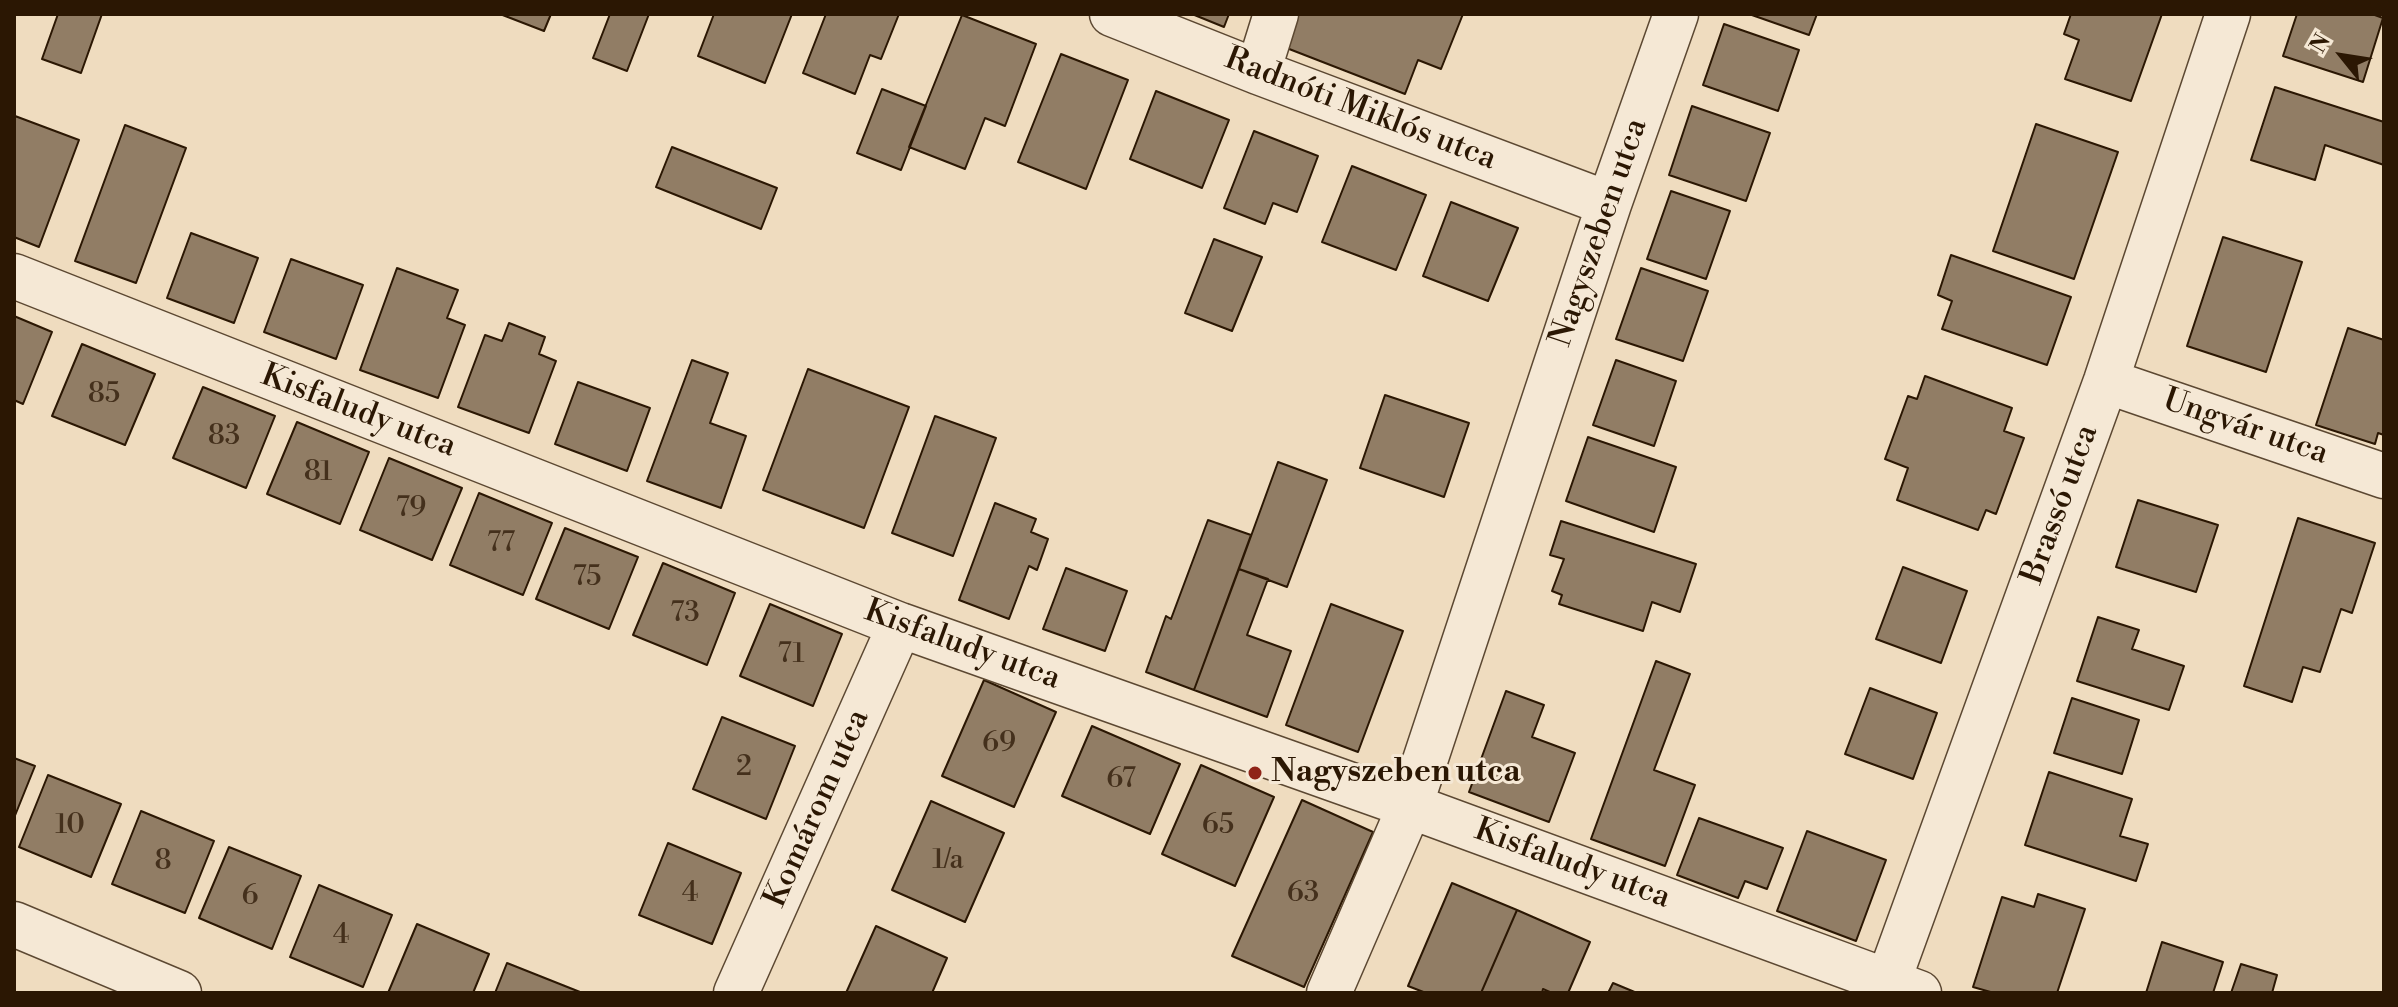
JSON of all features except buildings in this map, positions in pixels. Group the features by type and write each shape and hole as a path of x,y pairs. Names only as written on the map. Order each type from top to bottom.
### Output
{"street":[{"name":"Radnóti Miklós utca","path":"1112,14 1609,204"},
{"path":"1258,72 1276,14"},
{"name":"Nagyszeben utca","path":"1329,993 1410,806 1609,204 1676,14"},
{"name":"Brassó utca","path":"1898,989 2228,14"},
{"name":"Kisfaludy utca","path":"14,276 900,625 1410,806 1898,989"},
{"name":"Ungvár utca","path":"2106,381 2384,476"},
{"name":"Komárom utca","path":"736,993 900,625"},
{"path":"14,924 179,993"}],"place":[{"name":"Nagyszeben utca","path":"1255,773"}]}
